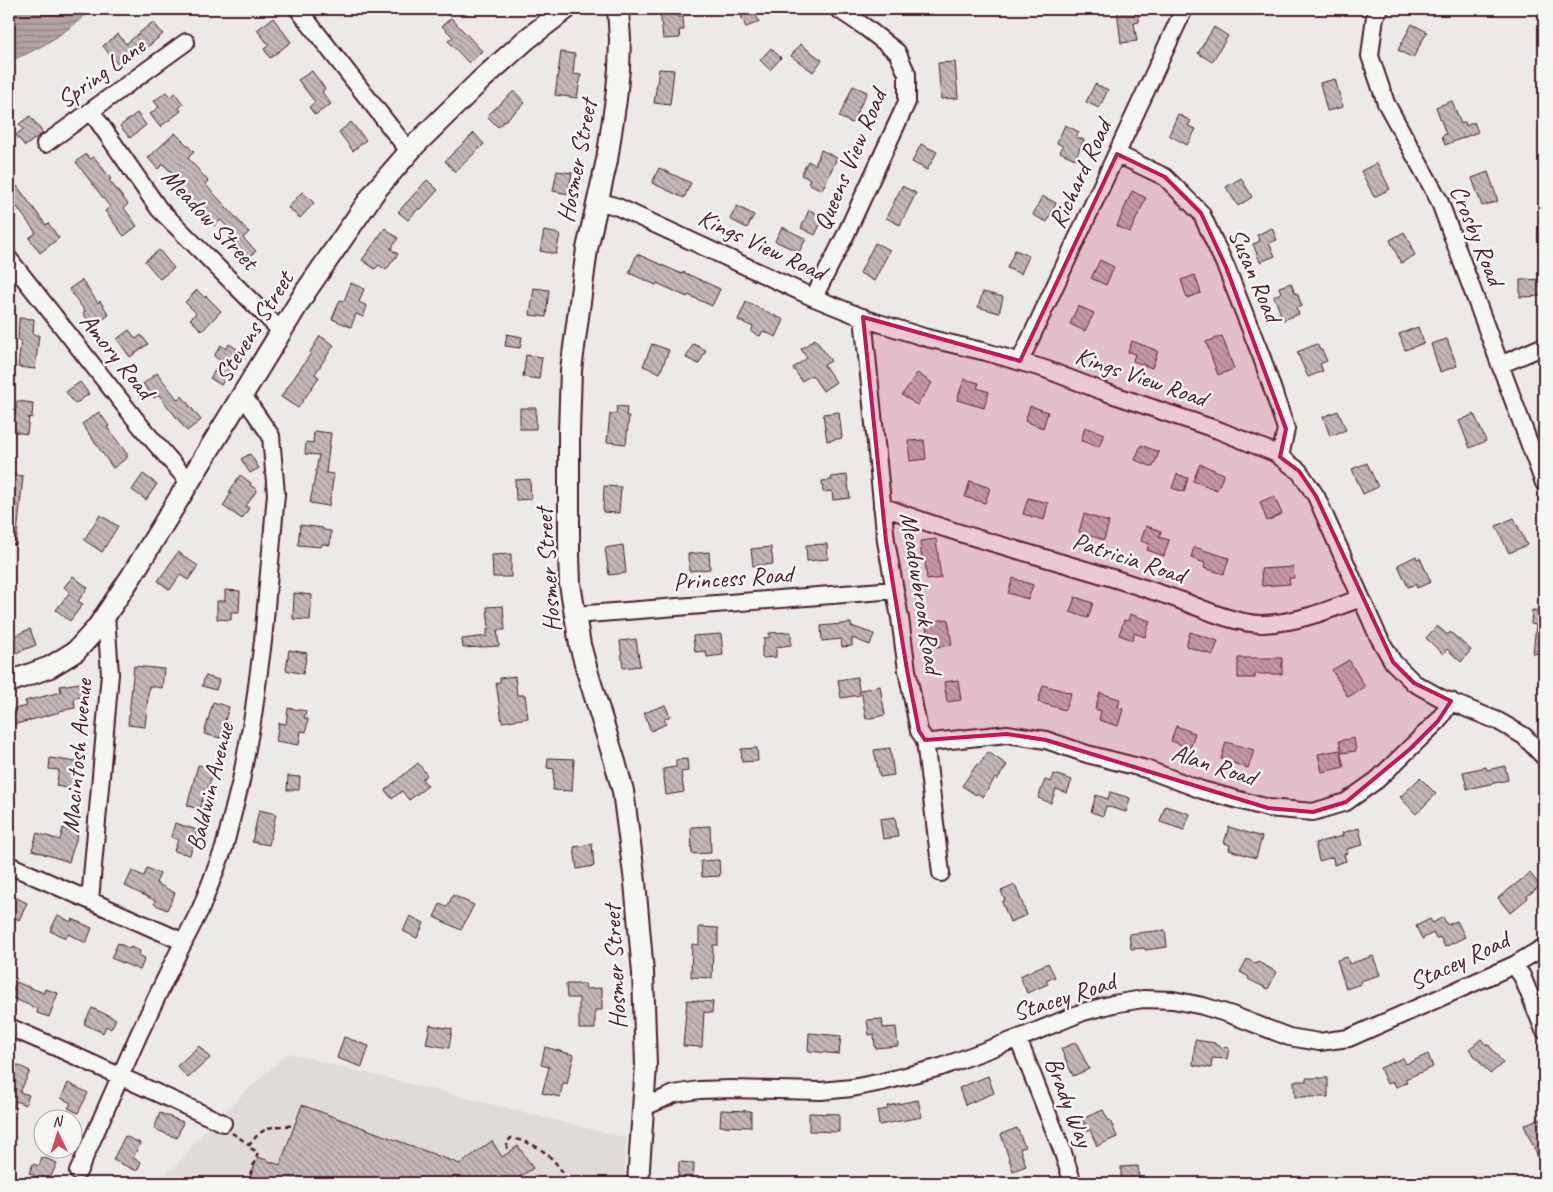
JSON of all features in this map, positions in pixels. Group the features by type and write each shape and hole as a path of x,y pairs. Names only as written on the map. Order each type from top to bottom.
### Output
{"street":[{"path":"298,9 409,151"},
{"name":"Stevens Street","path":"9,682 50,667 76,651 97,628 281,331 376,190 409,151 453,106 504,59 566,9"},
{"name":"Hosmer Street","path":"618,9 620,69 612,130 587,249 571,370 569,554 570,584 588,674 619,776 632,852 639,912 645,1004 646,1065 638,1183"},
{"name":"Queens View Road","path":"814,297 845,236 907,102 907,74 896,52 865,27 838,9"},
{"name":"Richard Road","path":"1020,361 1184,9"},
{"name":"Crosby Road","path":"1380,9 1375,16 1370,56 1376,75 1386,103 1440,204 1544,483"},
{"name":"Spring Lane","path":"45,144 186,42"},
{"name":"Meadow Street","path":"91,111 159,208 281,331"},
{"name":"Susan Road","path":"1117,154 1165,178 1201,213 1226,267 1262,358 1286,429 1280,457"},
{"name":"Kings View Road","path":"598,201 646,219 862,318 927,338 1020,361 1247,440 1275,453 1299,471 1316,496 1360,598 1393,662 1414,683 1451,702 1498,721 1524,736 1543,754"},
{"name":"Amory Road","path":"10,266 189,482"},
{"name":"Meadowbrook Road","path":"862,318 886,541 907,670 919,731 925,740 941,873"},
{"path":"1500,366 1544,346"},
{"name":"Baldwin Avenue","path":"78,1172 139,1034 201,908 224,848 241,781 264,641 276,494 271,436 242,394"},
{"name":"Patricia Road","path":"882,506 974,537 1068,564 1229,618 1260,624 1293,621 1360,598"},
{"name":"Princess Road","path":"575,615 895,590"},
{"name":"Macintosh Avenue","path":"90,900 110,674 106,615"},
{"name":"Alan Road","path":"925,740 932,742 1008,734 1046,740 1087,754 1146,769 1202,790 1268,808 1313,812 1346,802 1376,780 1438,721 1451,702"},
{"path":"9,865 184,942"},
{"name":"Stacey Road","path":"642,1108 674,1094 699,1090 821,1091 852,1088 926,1071 1018,1039 1083,1012 1143,999 1173,1000 1203,1006 1289,1037 1319,1042 1349,1038 1514,965 1544,946"},
{"path":"1514,965 1522,976 1544,1030"},
{"path":"9,1027 223,1123"},
{"name":"Brady Way","path":"1018,1039 1074,1183"}],"path":[{"path":"223,1123 234,1135 250,1144"},
{"path":"246,1183 258,1152 248,1147 254,1139 274,1125 295,1126"},
{"path":"507,1149 507,1142 512,1138 536,1145 550,1156 563,1172 568,1183"}],"highlighted area":[{"path":"1117,154 1165,177 1201,213 1226,267 1286,429 1280,457 1299,471 1316,496 1393,662 1414,683 1451,701 1438,721 1410,749 1346,802 1313,812 1268,808 1046,740 1007,734 925,740 919,731 907,670 886,541 863,317 1020,361"}],"shaded area":[{"path":"9,9 93,9 53,39 21,57 9,61"},
{"path":"287,1053 626,1138 624,1183 152,1183 176,1166 206,1129"}],"building":[{"path":"660,9 676,9 677,17 683,17 684,30 679,30 680,38 663,39"},
{"path":"738,9 753,9 759,22 746,27"},
{"path":"1117,9 1137,9 1139,22 1134,23 1137,41 1121,43"},
{"path":"273,18 291,42 270,58 264,49 269,45 257,30"},
{"path":"451,18 482,51 469,63 448,41 453,37 442,26"},
{"path":"153,22 163,34 120,67 103,46 118,34 126,44"},
{"path":"1412,24 1427,32 1413,58 1398,50"},
{"path":"1214,27 1228,36 1212,62 1198,53"},
{"path":"800,44 822,60 813,72 791,56"},
{"path":"771,48 781,58 770,70 760,60"},
{"path":"561,52 575,54 573,74 581,75 577,98 555,95"},
{"path":"955,62 958,98 941,99 938,63"},
{"path":"659,69 674,70 670,105 654,103"},
{"path":"312,71 325,89 322,92 331,104 315,115 309,107 315,102 298,80"},
{"path":"1335,79 1343,107 1327,111 1320,83"},
{"path":"1095,84 1108,90 1099,108 1086,102"},
{"path":"853,86 867,92 852,123 839,117"},
{"path":"514,91 525,103 498,127 487,116"},
{"path":"166,92 170,97 175,93 183,104 179,108 181,111 160,127 150,114 159,107 154,101"},
{"path":"1452,101 1461,124 1465,122 1466,126 1474,122 1478,132 1445,145 1442,136 1446,134 1436,107"},
{"path":"137,113 146,125 130,138 120,126"},
{"path":"1178,114 1191,121 1188,126 1196,129 1187,145 1169,135"},
{"path":"30,116 43,133 25,146 16,135 23,129 19,124"},
{"path":"351,122 366,140 353,151 339,132"},
{"path":"1065,125 1079,132 1076,137 1084,140 1075,159 1060,152 1063,146 1057,143"},
{"path":"175,133 194,152 188,158 208,181 205,184 249,232 243,238 256,251 246,260 231,244 237,238 221,220 214,226 205,216 203,218 187,199 182,204 174,195 182,188 177,183 180,181 163,164 158,169 148,158"},
{"path":"474,133 484,144 455,172 445,161"},
{"path":"921,144 937,152 927,170 912,162"},
{"path":"821,150 837,158 822,190 808,183 810,179 801,175 808,161 815,165"},
{"path":"86,154 90,159 94,157 128,204 124,208 137,226 124,236 105,211 110,207 76,162"},
{"path":"1377,163 1390,189 1374,197 1361,171"},
{"path":"659,168 691,183 684,198 652,183"},
{"path":"557,171 572,173 568,194 553,191"},
{"path":"1488,172 1498,201 1482,206 1472,178"},
{"path":"1241,178 1252,197 1238,206 1226,187"},
{"path":"427,180 438,190 408,220 398,212"},
{"path":"17,186 46,225 48,223 59,238 40,253 29,238 36,233 17,207 14,210 9,203 9,192"},
{"path":"902,186 916,193 900,225 886,218"},
{"path":"1132,191 1146,198 1130,232 1117,226"},
{"path":"302,192 314,203 300,218 288,208"},
{"path":"1042,196 1056,203 1047,222 1033,215"},
{"path":"737,206 754,215 747,228 730,219"},
{"path":"809,210 824,217 815,235 801,228"},
{"path":"782,227 806,239 799,252 775,241"},
{"path":"385,228 398,238 391,249 398,254 386,270 379,265 375,269 362,260"},
{"path":"1272,228 1277,240 1269,243 1275,256 1260,262 1253,244 1260,241 1257,235"},
{"path":"544,231 560,234 556,254 540,251"},
{"path":"1404,232 1415,255 1401,263 1390,240"},
{"path":"875,243 890,250 874,281 860,273"},
{"path":"159,250 174,268 160,279 145,261"},
{"path":"1015,250 1029,256 1021,274 1007,268"},
{"path":"637,254 720,289 712,306 629,273"},
{"path":"1100,260 1114,267 1106,285 1091,278"},
{"path":"1195,275 1201,293 1187,298 1181,280"},
{"path":"1544,279 1544,296 1520,297 1520,280"},
{"path":"82,280 109,315 93,327 83,313 85,311 69,289"},
{"path":"351,283 364,289 359,302 367,306 363,317 356,314 351,327 332,319 340,300 344,301"},
{"path":"1291,283 1302,306 1296,308 1299,314 1283,320 1274,296 1281,293 1279,287"},
{"path":"534,288 549,290 546,317 530,315"},
{"path":"197,290 221,311 202,331 190,319 196,313 185,302"},
{"path":"983,292 1003,297 999,313 978,307"},
{"path":"746,302 784,320 776,337 763,331 760,336 751,332 753,327 738,320"},
{"path":"1078,306 1094,313 1085,331 1070,324"},
{"path":"19,318 34,319 33,335 39,335 35,369 18,367 21,340 18,340"},
{"path":"1418,327 1424,343 1405,350 1399,334"},
{"path":"129,330 136,339 141,335 148,344 130,357 117,339"},
{"path":"507,334 522,337 520,348 505,346"},
{"path":"320,336 334,345 315,374 319,377 298,408 281,397 311,353"},
{"path":"1222,336 1234,369 1218,375 1206,342"},
{"path":"815,339 831,361 824,365 836,382 823,391 812,375 802,381 793,368 807,358 801,349"},
{"path":"1447,339 1457,366 1440,372 1431,344"},
{"path":"1132,341 1158,351 1152,368 1133,361 1135,354 1128,352"},
{"path":"229,344 245,354 229,378 227,376 221,385 210,378 221,361 214,356 221,345 226,349"},
{"path":"652,344 669,350 660,373 643,366"},
{"path":"693,344 706,350 699,364 686,358"},
{"path":"1317,344 1327,361 1320,364 1323,371 1308,377 1297,352"},
{"path":"526,355 542,357 539,379 523,377"},
{"path":"157,373 178,400 182,396 201,420 187,431 159,395 154,398 143,384"},
{"path":"917,373 932,383 917,405 902,395"},
{"path":"964,379 979,383 977,388 989,392 984,408 957,400"},
{"path":"80,382 89,394 75,404 66,392"},
{"path":"17,401 33,403 32,418 29,417 27,434 9,431 10,415 15,415"},
{"path":"617,406 627,407 626,416 629,416 626,444 607,442 610,414 616,414"},
{"path":"1030,406 1048,412 1043,428 1025,421"},
{"path":"520,408 536,408 536,429 520,429"},
{"path":"1338,411 1346,430 1330,436 1323,417"},
{"path":"99,412 109,426 107,427 127,454 127,458 113,468 82,424"},
{"path":"839,412 842,438 827,441 823,414"},
{"path":"1474,414 1486,441 1470,448 1459,421"},
{"path":"1085,427 1104,434 1099,447 1081,441"},
{"path":"314,431 331,433 326,473 334,474 329,506 310,503 319,455 305,454 306,442 313,443"},
{"path":"924,440 926,459 910,461 908,441"},
{"path":"1141,445 1159,452 1153,467 1135,460"},
{"path":"250,454 259,468 250,473 241,459"},
{"path":"1367,463 1378,487 1363,494 1352,469"},
{"path":"1200,464 1224,474 1217,490 1193,481"},
{"path":"9,474 23,476 16,545 9,544"},
{"path":"143,474 157,484 146,500 132,490"},
{"path":"1177,474 1188,478 1184,492 1172,488"},
{"path":"240,475 257,490 246,506 249,508 242,519 223,506"},
{"path":"847,475 850,498 833,500 832,491 823,492 822,481 832,480 831,477"},
{"path":"530,479 531,499 516,500 515,480"},
{"path":"970,481 990,488 985,503 965,497"},
{"path":"604,486 621,487 619,513 603,512"},
{"path":"1274,496 1282,514 1267,521 1260,502"},
{"path":"1028,498 1048,503 1044,520 1023,514"},
{"path":"1084,514 1109,522 1104,540 1079,532"},
{"path":"100,515 118,526 102,552 84,540"},
{"path":"1514,518 1527,545 1509,553 1496,526"},
{"path":"300,525 331,531 330,545 322,544 321,547 298,545"},
{"path":"1146,526 1161,531 1159,537 1169,540 1164,556 1147,550 1149,544 1141,541"},
{"path":"936,539 941,578 927,580 925,560 922,561 920,541"},
{"path":"827,544 828,559 807,561 806,545"},
{"path":"623,545 626,573 609,575 605,548"},
{"path":"771,547 773,564 753,566 751,549"},
{"path":"1194,547 1229,558 1224,574 1204,568 1205,563 1191,558"},
{"path":"178,552 198,566 188,580 180,575 170,590 158,581"},
{"path":"709,552 710,569 689,571 688,554"},
{"path":"511,554 511,577 493,577 492,555"},
{"path":"1416,556 1417,559 1420,558 1431,582 1417,588 1415,584 1408,587 1398,565"},
{"path":"1293,567 1294,578 1289,578 1290,584 1262,586 1261,569"},
{"path":"73,576 88,588 78,601 83,604 70,621 56,610 70,592 64,587"},
{"path":"1013,578 1033,585 1028,599 1008,593"},
{"path":"225,590 240,591 239,612 231,612 231,620 217,619 217,601 225,601"},
{"path":"294,593 312,595 310,620 293,619"},
{"path":"1075,597 1093,603 1088,618 1070,612"},
{"path":"503,606 505,630 497,630 499,646 463,648 462,639 487,636 487,629 489,629 487,607"},
{"path":"1532,610 1544,611 1544,654 1533,653 1536,625 1531,624"},
{"path":"1130,614 1150,621 1145,637 1134,633 1133,640 1119,635 1124,620 1128,621"},
{"path":"948,619 952,645 935,647 933,634 927,635 926,622"},
{"path":"851,623 851,626 874,634 870,645 852,638 852,646 842,647 841,639 822,641 821,626"},
{"path":"1437,626 1448,635 1450,632 1471,650 1461,662 1447,649 1443,654 1426,638"},
{"path":"30,629 36,645 13,654 9,638"},
{"path":"791,632 791,645 776,647 776,657 762,658 764,638 770,637 769,633"},
{"path":"1190,632 1218,641 1213,655 1186,646"},
{"path":"721,634 723,655 707,657 706,651 695,652 693,636"},
{"path":"636,639 640,666 623,668 620,641"},
{"path":"289,650 307,653 303,674 286,670"},
{"path":"1238,658 1282,658 1282,674 1255,674 1255,678 1238,678"},
{"path":"1349,660 1365,687 1348,697 1332,670"},
{"path":"134,666 164,669 162,688 149,686 145,727 128,725"},
{"path":"205,676 219,680 216,690 202,686"},
{"path":"515,676 517,695 525,695 528,718 502,722 496,683 500,682 500,678"},
{"path":"857,677 860,695 841,698 838,680"},
{"path":"958,680 961,700 947,702 944,682"},
{"path":"86,682 88,696 74,698 75,708 9,726 9,710 27,706 25,701 61,692 60,686"},
{"path":"1043,685 1071,693 1065,710 1038,702"},
{"path":"880,686 885,715 866,719 861,690"},
{"path":"1100,693 1120,699 1118,708 1123,709 1118,726 1099,720 1101,711 1095,709"},
{"path":"213,702 229,707 220,738 204,734"},
{"path":"665,705 670,716 664,719 666,724 651,731 644,713"},
{"path":"288,708 306,711 304,718 308,719 306,732 301,731 299,745 276,741 279,723 286,724"},
{"path":"1176,726 1195,733 1190,748 1171,741"},
{"path":"1354,738 1356,751 1342,753 1339,741"},
{"path":"1226,742 1254,750 1248,768 1221,759"},
{"path":"757,748 758,761 742,762 741,749"},
{"path":"890,748 894,775 880,777 874,750"},
{"path":"1340,750 1344,767 1322,772 1318,754"},
{"path":"988,752 1007,765 997,780 995,778 983,797 962,786"},
{"path":"50,758 76,762 72,789 56,786 59,770 49,769"},
{"path":"548,758 574,759 572,791 553,790 554,769 547,768"},
{"path":"687,759 688,771 681,772 684,792 666,795 663,769 676,767 676,760"},
{"path":"418,763 427,775 422,779 428,786 409,800 402,791 392,799 385,790"},
{"path":"198,765 214,769 200,809 187,806"},
{"path":"1505,766 1508,780 1467,789 1463,772 1486,767 1487,770"},
{"path":"1054,774 1072,780 1067,793 1056,789 1051,803 1038,798 1045,780 1051,782"},
{"path":"288,776 300,777 299,790 287,790"},
{"path":"1420,778 1436,794 1416,814 1400,797"},
{"path":"1110,792 1130,798 1126,812 1106,806 1103,816 1091,812 1096,795 1108,799"},
{"path":"1165,806 1190,814 1184,830 1160,822"},
{"path":"259,810 276,814 269,845 252,842"},
{"path":"895,817 898,837 883,839 880,819"},
{"path":"175,823 197,830 190,855 174,851 178,840 171,837"},
{"path":"710,826 711,853 692,854 691,827"},
{"path":"1229,827 1262,837 1256,858 1229,850 1230,845 1224,843"},
{"path":"63,828 78,833 69,862 32,850 37,833 60,840"},
{"path":"1359,828 1363,845 1347,849 1348,853 1344,854 1346,861 1334,865 1333,857 1319,861 1315,843 1343,836 1342,833"},
{"path":"592,844 594,866 577,869 574,847"},
{"path":"719,860 720,876 702,877 701,861"},
{"path":"147,868 160,874 156,883 175,893 167,910 154,904 156,901 125,886 132,871 144,876"},
{"path":"1530,873 1540,886 1510,913 1498,898"},
{"path":"1015,885 1027,915 1010,922 1002,902 1005,900 1001,891"},
{"path":"9,894 27,903 19,920 9,915"},
{"path":"453,895 474,905 461,930 434,917 440,904 447,907"},
{"path":"58,915 71,922 72,919 92,928 86,943 68,934 66,938 50,931"},
{"path":"410,916 424,923 417,938 403,931"},
{"path":"1443,917 1447,925 1457,921 1465,937 1445,947 1440,937 1436,939 1433,933 1422,939 1416,926 1430,919 1433,923"},
{"path":"699,927 718,928 718,945 713,945 712,978 691,977 692,944 699,945"},
{"path":"1165,930 1167,947 1145,950 1145,948 1131,949 1129,934"},
{"path":"118,943 130,949 131,947 140,951 139,955 145,958 140,970 111,958"},
{"path":"1373,956 1380,975 1360,981 1361,984 1346,989 1337,960 1347,957 1349,964"},
{"path":"1247,959 1256,964 1258,962 1277,972 1268,989 1248,979 1249,977 1240,972"},
{"path":"1048,963 1055,977 1046,981 1048,984 1027,993 1020,976"},
{"path":"16,982 44,993 45,989 58,993 49,1017 37,1013 38,1009 10,997"},
{"path":"566,984 585,984 586,989 602,988 602,1010 595,1010 595,1029 579,1029 579,998 567,998"},
{"path":"687,1000 713,1002 712,1013 704,1012 702,1047 683,1046"},
{"path":"92,1008 116,1019 111,1029 106,1026 103,1033 84,1024"},
{"path":"882,1019 883,1028 896,1027 898,1046 875,1048 874,1034 869,1035 867,1020"},
{"path":"430,1025 452,1029 449,1048 426,1044"},
{"path":"809,1033 841,1036 839,1054 808,1051"},
{"path":"344,1037 369,1046 362,1067 337,1058"},
{"path":"1481,1039 1486,1045 1488,1044 1503,1063 1490,1074 1469,1049"},
{"path":"1195,1040 1215,1043 1215,1045 1220,1045 1220,1047 1229,1048 1227,1059 1212,1058 1211,1068 1193,1065"},
{"path":"1076,1042 1089,1069 1073,1076 1061,1049"},
{"path":"199,1046 210,1058 188,1078 177,1066"},
{"path":"545,1047 574,1055 567,1084 563,1083 560,1097 542,1093 549,1067 541,1065"},
{"path":"1428,1054 1433,1067 1405,1079 1407,1083 1396,1087 1394,1082 1387,1084 1380,1068 1403,1058 1406,1064"},
{"path":"9,1061 30,1071 20,1092 29,1095 25,1105 16,1101 9,1116"},
{"path":"988,1076 994,1093 965,1105 959,1088"},
{"path":"1306,1078 1328,1078 1328,1097 1295,1097 1294,1081 1306,1081"},
{"path":"68,1083 88,1093 80,1110 68,1108 71,1103 61,1098"},
{"path":"918,1100 922,1117 879,1125 877,1111 888,1109 887,1106"},
{"path":"302,1105 460,1164 492,1141 502,1157 518,1146 533,1168 511,1183 248,1183 258,1157 280,1165"},
{"path":"721,1110 751,1111 751,1127 720,1126"},
{"path":"1103,1110 1108,1120 1110,1120 1117,1137 1097,1146 1090,1130 1088,1131 1082,1119"},
{"path":"160,1113 183,1122 177,1138 154,1129"},
{"path":"809,1113 839,1114 839,1132 809,1131"},
{"path":"1540,1118 1544,1127 1544,1171 1524,1125"},
{"path":"1017,1128 1025,1147 1020,1149 1026,1166 1013,1171 1001,1134"},
{"path":"125,1136 140,1143 133,1158 141,1162 137,1171 113,1160"},
{"path":"41,1160 50,1160 57,1163 48,1183 32,1183 35,1176 29,1173 33,1164 39,1166"},
{"path":"679,1162 694,1163 693,1183 678,1183"},
{"path":"1138,1166 1139,1183 1121,1183 1121,1167"}]}
